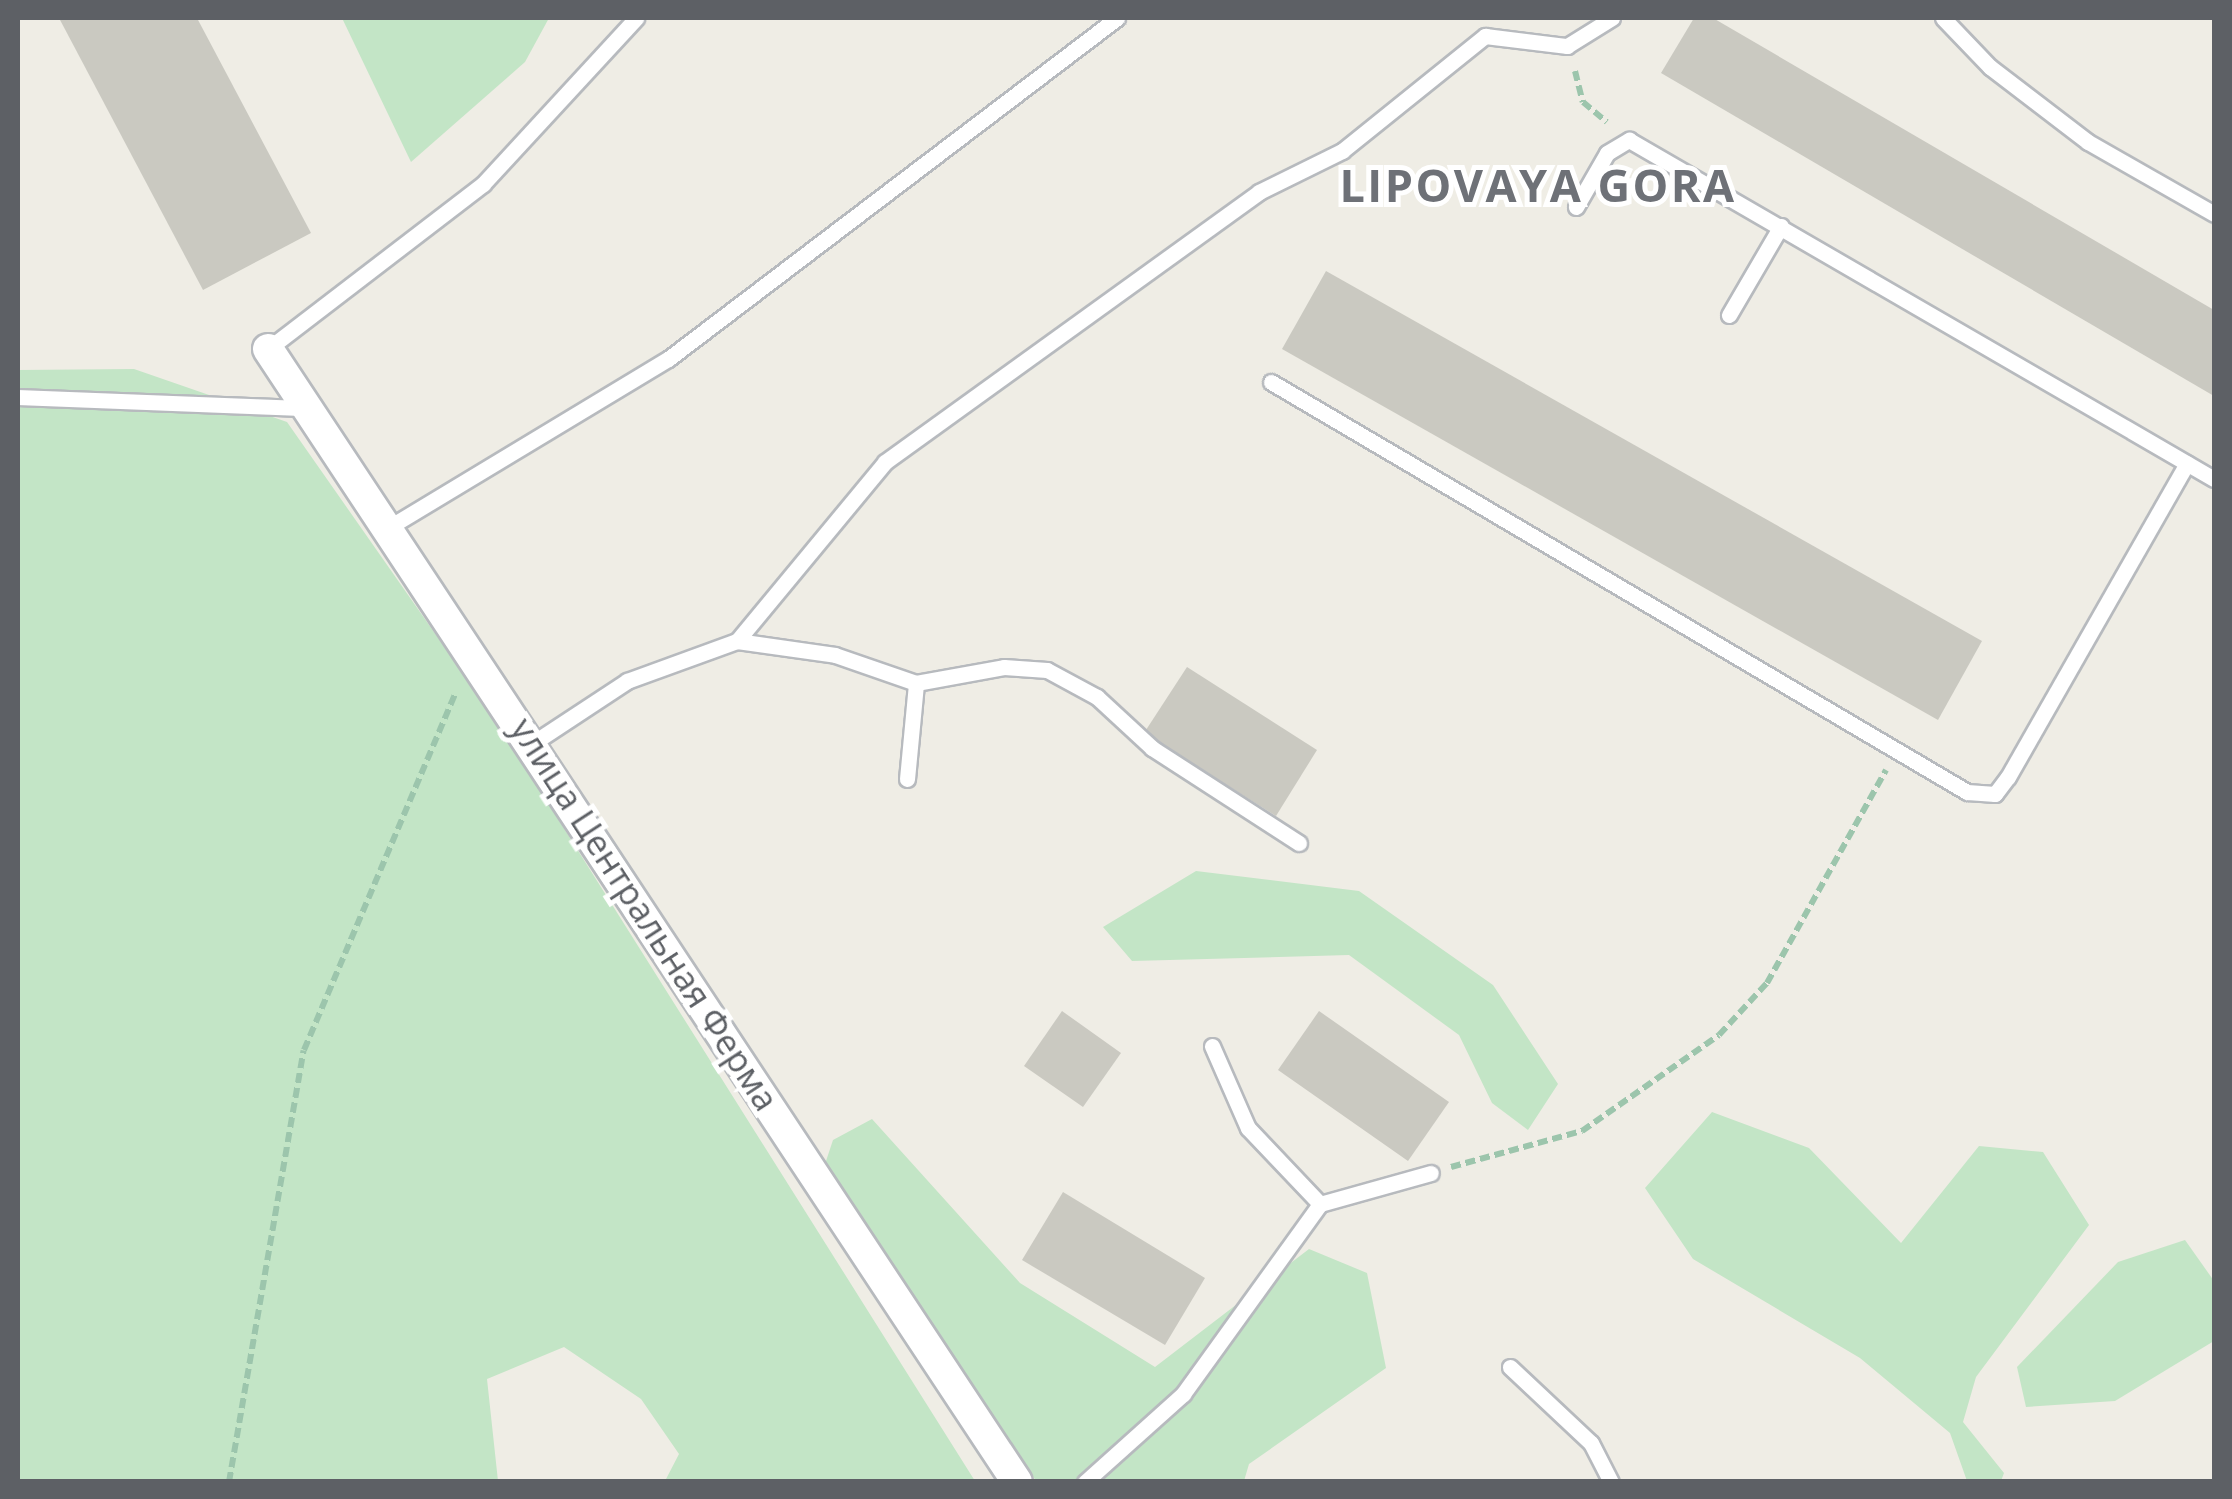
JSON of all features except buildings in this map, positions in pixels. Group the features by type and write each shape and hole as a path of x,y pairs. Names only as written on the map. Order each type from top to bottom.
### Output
{"street":[{"name":"улица Центральная Ферма","path":"268,349 391,526 1016,1482"}],"lane":[{"path":"268,349 483,184 636,18"},
{"path":"391,526 668,359 1117,18"},
{"path":"738,641 885,462 1259,192 1342,150 1485,36 1567,46 1612,18"},
{"path":"1943,18 1990,67 2088,142 2214,214"},
{"path":"1576,207 1607,153 1629,140 2214,479"},
{"path":"1729,315 1781,226"},
{"path":"1271,382 1967,792 1995,794 2187,463"},
{"path":"18,398 311,408"},
{"path":"533,743 627,681 738,641 835,655 916,683 1004,667 1046,670 1097,697 1152,748 1299,843"},
{"path":"907,779 916,683"},
{"path":"1212,1046 1248,1128 1320,1204"},
{"path":"1085,1482 1183,1394 1320,1204 1431,1172"},
{"path":"1510,1367 1591,1442 1610,1482"}],"path":[{"path":"1584,102 1602,118"},
{"path":"229,1482 304,1050 385,846 475,654"},
{"path":"1431,1172 1582,1132 1719,1035 1767,983 1897,751"}],"green space":[{"path":"342,18 549,18 525,62 411,162"},
{"path":"134,369 287,422 497,722 975,1481 665,1481 679,1454 641,1399 564,1347 487,1379 498,1481 18,1481 18,370"},
{"path":"1196,871 1359,891 1493,985 1558,1084 1528,1130 1492,1103 1459,1035 1349,955 1132,961 1103,927"},
{"path":"1712,1112 1809,1148 1901,1243 1979,1146 2043,1152 2089,1225 1976,1377 1963,1422 2004,1473 2001,1481 1967,1481 1950,1433 1860,1358 1693,1259 1645,1188"},
{"path":"872,1119 1020,1283 1155,1367 1309,1249 1367,1273 1386,1368 1249,1464 1244,1481 1036,1481 825,1164 833,1140"},
{"path":"2185,1240 2214,1281 2214,1341 2115,1401 2026,1407 2017,1367 2118,1262"}],"district":[{"name":"LIPOVAYA GORA","path":"1538,185"}]}
